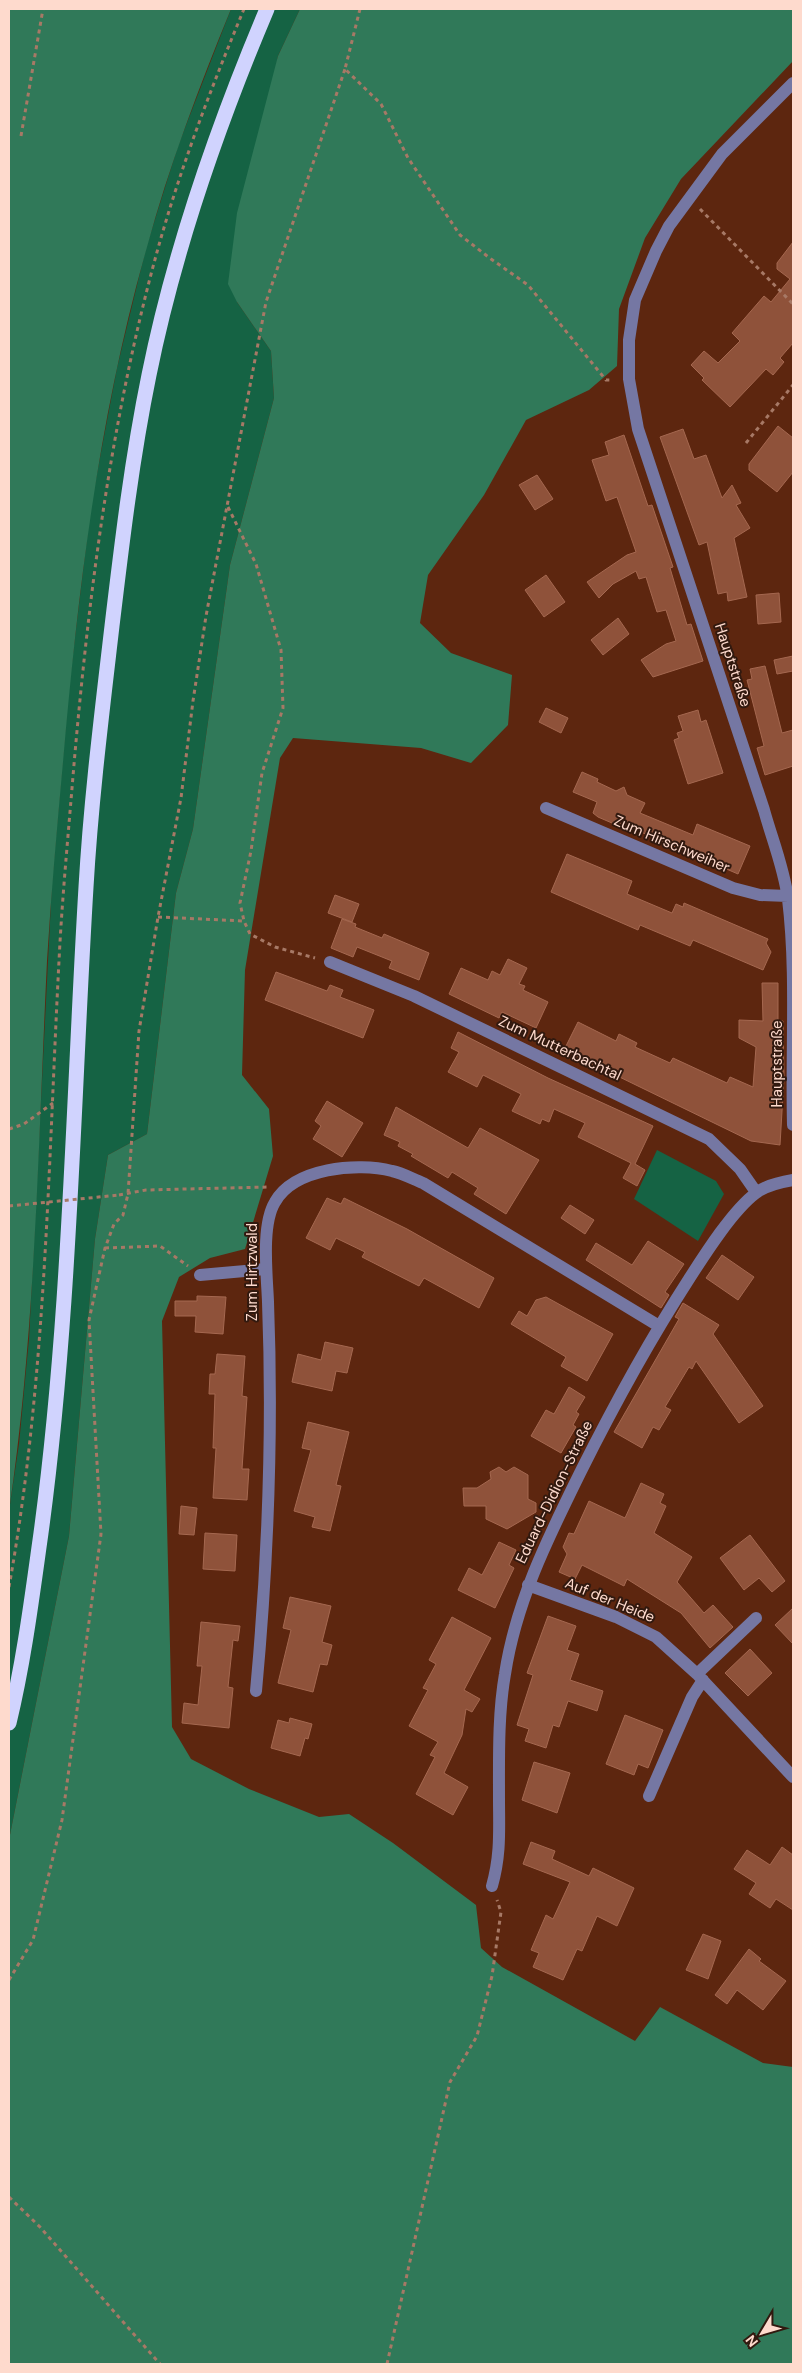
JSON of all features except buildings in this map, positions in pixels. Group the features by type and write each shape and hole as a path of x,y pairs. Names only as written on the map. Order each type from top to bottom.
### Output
{"highway":[{"path":"9,1723 16,1692 36,1569 52,1453 69,1241 86,883 104,692 126,510 149,373 180,250 237,83 267,9"}],"street":[{"name":"Hauptstraße","path":"793,83 722,154 669,226 635,300 629,340 629,379 638,428 764,810 788,896 792,940 793,985 793,1125"},
{"name":"Zum Hirschweiher","path":"546,808 733,888 760,895 788,896"},
{"name":"Zum Mutterbachtal","path":"330,962 414,996 709,1139 740,1169 756,1192"},
{"path":"284,1188 310,1174 356,1167 392,1171 423,1183 659,1326"},
{"name":"Eduard-Didion-Straße","path":"492,1886 499,1861 500,1728 505,1674 515,1627 528,1585 545,1545 599,1435 659,1326 703,1258 743,1205 756,1192 776,1183 793,1180"},
{"name":"Zum Hirtzwald","path":"256,1691 264,1598 270,1486 272,1389 266,1270 268,1216 274,1202 284,1188"},
{"path":"200,1274 266,1270"},
{"name":"Auf der Heide","path":"528,1585 616,1617 656,1637 700,1677 793,1777"},
{"path":"649,1796 700,1677 756,1618"}],"path":[{"path":"21,136 43,9"},
{"path":"9,1980 33,1940 62,1820 101,1534 89,1320 105,1248 114,1224 123,1215 128,1194 139,1031 158,917 181,798 206,616 266,302 345,69 360,9"},
{"path":"345,69 381,104 408,158 460,235 491,260 528,285 606,380 629,379"},
{"path":"703,212 793,304"},
{"path":"746,443 793,385"},
{"path":"228,508 256,564 281,650 283,708 262,773 251,851 240,903 244,921 250,934 275,947 330,962"},
{"path":"158,917 244,921"},
{"path":"9,1129 24,1124 53,1103"},
{"path":"9,1206 119,1196 146,1190 245,1186 284,1188"},
{"path":"105,1248 160,1246 200,1274"},
{"path":"386,2364 450,2082 477,2036 492,1976 501,1912 492,1886"},
{"path":"9,2198 40,2227 160,2364"}],"green space":[{"path":"9,9 231,9 185,127 147,247 130,310 116,374 103,438 93,503 76,632 54,861 47,961 31,1306 18,1443 9,1511"},
{"path":"231,9 300,9 278,56 237,302 271,351 274,398 230,565 193,829 176,893 147,1134 108,1155 95,1239 69,1536 9,1840 9,1511 19,1444 29,1339 52,882 69,687 91,505 117,368 146,248 178,146"},
{"path":"300,9 793,9 793,61 681,179 645,238 619,309 617,366 589,390 526,420 484,495 428,575 420,623 451,653 512,675 508,725 471,763 421,748 293,738 280,758 245,970 242,1075 269,1109 273,1156 245,1249 210,1258 179,1277 162,1321 172,1727 191,1759 249,1789 319,1817 349,1814 393,1843 476,1905 481,1948 502,1967 635,2041 660,2007 763,2063 793,2067 793,2364 9,2364 9,1840 69,1536 95,1239 108,1155 147,1134 176,893 193,829 230,565 274,398 271,351 237,302 228,284 237,213 278,56"},
{"path":"657,1150 716,1181 724,1194 698,1241 634,1199"}]}
